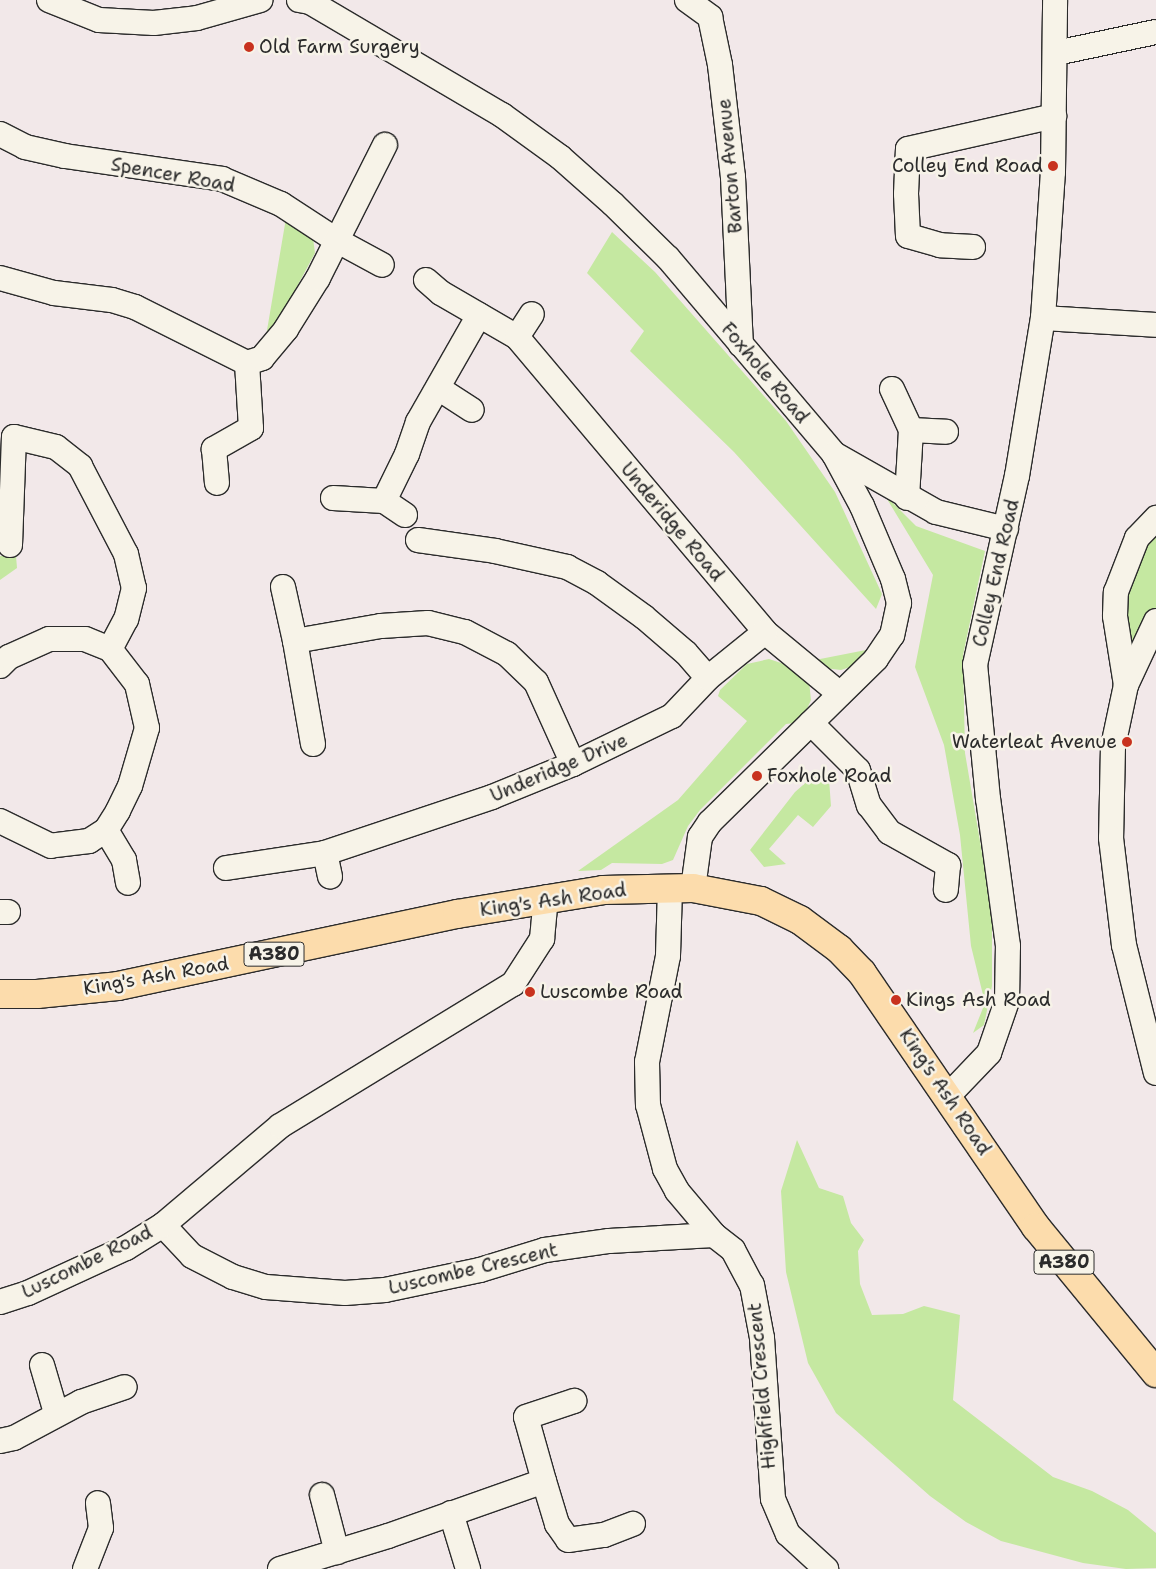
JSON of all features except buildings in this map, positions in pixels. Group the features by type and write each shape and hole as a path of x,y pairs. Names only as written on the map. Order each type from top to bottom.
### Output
{"highway":[{"name":"King's Ash Road","path":"0,994 37,994 118,986 546,897 603,890 681,888 761,901 800,920 839,949 862,973 901,1027 1036,1227 1156,1373"}],"street":[{"path":"49,0 98,20 154,23 197,18 260,0"},
{"name":"Barton Avenue","path":"687,0 710,17 720,65 734,187 741,345"},
{"name":"Colley End Road","path":"947,1097 989,1052 1007,1001 1008,946 988,799 975,665 1006,529 1030,410 1044,318 1054,116 1055,0"},
{"name":"Foxhole Road","path":"307,1 502,115 560,157 668,258 834,454 862,506 893,579 899,603 897,622 886,646 710,822 700,837 681,888"},
{"path":"1056,53 1156,32"},
{"path":"973,247 940,245 908,236 906,194 908,149 1054,116"},
{"name":"Spencer Road","path":"0,134 25,147 65,156 222,179 281,204 336,240 382,265"},
{"path":"0,278 54,293 112,300 135,307 247,363 262,358 275,346 318,278 385,145"},
{"name":"Underidge Road","path":"426,280 441,293 517,337 765,632 840,694"},
{"path":"517,337 532,314"},
{"path":"384,501 408,454 418,422 479,315"},
{"path":"1044,318 1156,325"},
{"path":"217,483 214,448 251,428 247,363"},
{"path":"438,388 472,410"},
{"path":"892,389 911,430 907,498"},
{"path":"911,430 946,432"},
{"path":"10,545 7,436 56,447 80,466 126,554 134,588 126,619 110,649"},
{"path":"834,454 907,498 936,512 1006,529"},
{"path":"333,498 384,501 405,515"},
{"path":"1126,685 1115,616 1116,592 1137,538 1156,518"},
{"path":"418,540 504,553 567,567 597,583 644,617 686,653 708,678"},
{"path":"283,588 295,641 313,744"},
{"path":"1156,621 1126,685 1113,746 1111,838 1124,945 1156,1073"},
{"path":"295,641 381,626 428,623 465,632 507,654 536,682 573,764"},
{"name":"Underidge Drive","path":"226,868 328,864 573,764 672,716 708,678 765,632"},
{"path":"0,666 9,657 49,639 85,639 110,649 137,684 147,728 130,786 106,830 89,841 52,846 0,821"},
{"path":"811,723 858,770 869,805 889,832 948,865 946,890"},
{"path":"106,830 124,860 128,883"},
{"name":"Highfield Crescent","path":"681,888 647,1062 648,1105 665,1169 677,1191 714,1236 733,1250 752,1285 762,1338 773,1499 788,1534 826,1569"},
{"name":"Luscombe Road","path":"0,1302 28,1293 126,1248 162,1225 280,1126 513,984 542,939 546,897"},
{"name":"Luscombe Crescent","path":"162,1225 192,1256 233,1277 266,1287 345,1293 385,1290 480,1270 545,1250 609,1241 714,1236"},
{"path":"42,1365 56,1413"},
{"path":"0,1441 14,1438 56,1413 125,1387"},
{"path":"574,1401 526,1417 557,1524 568,1540 604,1536 633,1524"},
{"path":"280,1569 338,1552 544,1481"},
{"path":"322,1495 338,1552"},
{"path":"86,1569 102,1528 98,1503"},
{"path":"451,1513 468,1569"}],"green space":[{"path":"283,214 313,238 315,253 264,348 285,224"},
{"path":"612,232 655,272 786,421 835,492 882,594 876,609 734,452 630,351 644,331 587,273"},
{"path":"884,494 916,526 985,551 963,655 965,753 992,912 992,986 984,1025 973,1033 985,1003 971,946 960,835 944,745 915,667 933,575"},
{"path":"1156,518 1156,621 1120,656 1115,616"},
{"path":"0,556 16,556 17,568 0,580"},
{"path":"866,650 853,666 841,670 824,668 815,660"},
{"path":"769,659 784,664 809,681 811,700 806,711 794,723 786,724 700,810 688,826 673,860 662,864 612,863 601,870 578,871 678,800 747,721 718,696 720,690 747,664"},
{"path":"818,772 829,779 831,806 813,827 798,815 769,849 786,864 764,867 750,850 795,792"},
{"path":"797,1140 819,1188 843,1196 851,1223 864,1240 858,1251 860,1284 872,1315 903,1314 924,1306 960,1315 953,1400 1053,1477 1092,1491 1128,1510 1156,1533 1156,1568 1126,1569 1083,1563 1001,1541 966,1522 930,1496 836,1413 808,1363 786,1272 781,1191"}],"place":[{"name":"Old Farm Surgery","path":"249,47"},
{"name":"Colley End Road","path":"1053,166"},
{"name":"Waterleat Avenue","path":"1127,742"},
{"name":"Foxhole Road","path":"757,776"},
{"name":"Luscombe Road","path":"530,992"},
{"name":"Kings Ash Road","path":"896,1000"}]}
